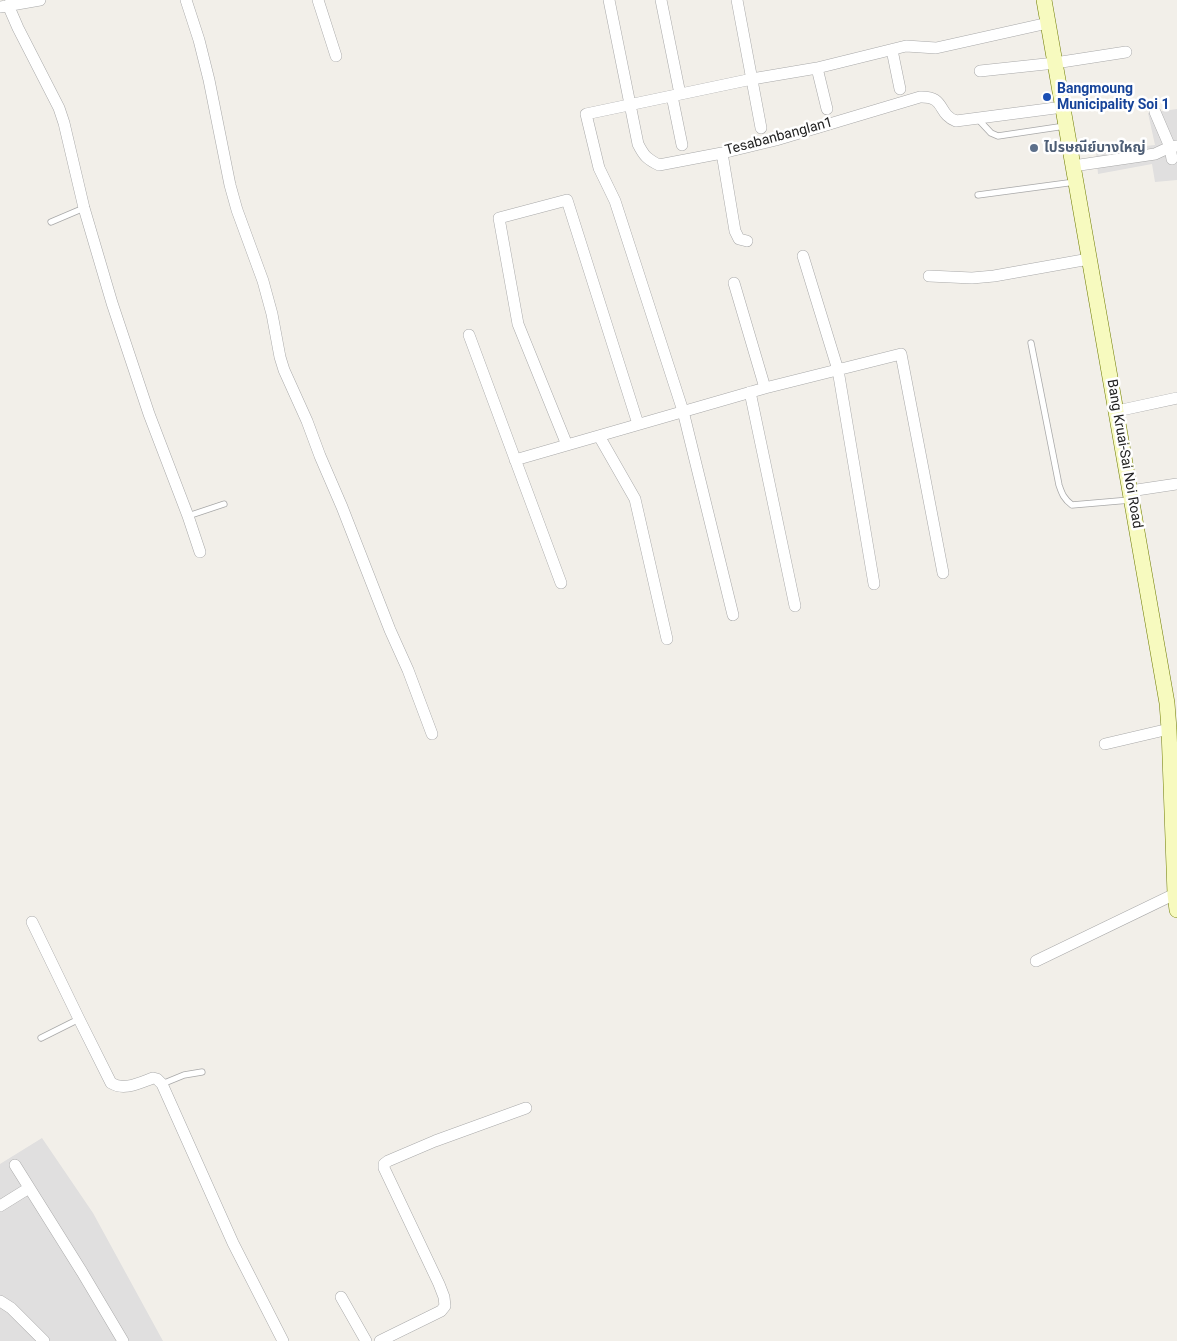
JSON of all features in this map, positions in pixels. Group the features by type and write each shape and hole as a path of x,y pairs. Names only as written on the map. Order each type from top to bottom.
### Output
{"street":[{"path":"40,0 10,4 18,28 59,108 84,208 112,303 149,414 200,552"},
{"path":"186,0 209,80 230,185 237,210 263,281 284,370 342,507 432,734"},
{"path":"318,0 336,56"},
{"name":"Tesabanbanglan1","path":"609,0 638,144 643,155 659,165 776,140 920,97 930,96 937,100 950,118 956,120 1063,107"},
{"path":"662,0 682,145"},
{"path":"737,0 761,128"},
{"name":"Bang Kruai-Sai Noi Road","path":"1044,0 1165,692 1169,729 1177,910"},
{"path":"733,615 683,410 615,201 600,168 586,114 752,79 816,68 906,46 936,48 1048,23"},
{"path":"892,50 900,89"},
{"path":"980,71 1055,63 1126,52"},
{"path":"816,68 827,109"},
{"path":"1155,112 1174,146 1174,159 1155,154"},
{"path":"1074,174 1155,154 1174,146"},
{"path":"722,153 735,231 739,239 746,241"},
{"path":"567,445 518,324 499,218 567,200 638,424"},
{"path":"803,256 838,370 874,584"},
{"path":"929,276 972,278 994,276 1089,259"},
{"path":"734,283 765,388"},
{"path":"469,334 561,583"},
{"path":"515,460 683,410 901,354 943,572"},
{"path":"750,392 796,606"},
{"path":"1117,411 1177,398"},
{"path":"599,436 635,500 667,639"},
{"path":"1131,496 1177,484"},
{"path":"1106,744 1169,729"},
{"path":"1036,961 1176,894"},
{"path":"32,922 112,1082 118,1087 126,1087 152,1078 157,1079 162,1084 233,1243 283,1341"},
{"path":"380,1341 441,1311 445,1306 439,1284 384,1168 384,1164 435,1141 526,1108"},
{"path":"15,1164 123,1341"},
{"path":"0,1206 29,1188"},
{"path":"341,1297 366,1341"},
{"path":"0,1301 11,1308 44,1341"}],"lane":[{"path":"977,118 991,134 998,136 1066,126"},
{"path":"978,195 1074,174"},
{"path":"51,222 84,208"},
{"path":"1031,343 1062,495 1072,505 1131,496"},
{"path":"188,516 224,504"},
{"path":"41,1038 79,1019"},
{"path":"162,1084 184,1075 202,1072"}],"shaded area":[{"path":"1177,109 1177,180 1155,182 1152,164 1098,174 1096,151 1155,145 1148,113"},
{"path":"42,1138 93,1213 163,1341 0,1341 0,1164"}],"place":[{"name":"Bangmoung Municipality Soi 1","path":"1047,97"},
{"name":"ไปรษณีย์บางใหญ่","path":"1034,148"}]}
